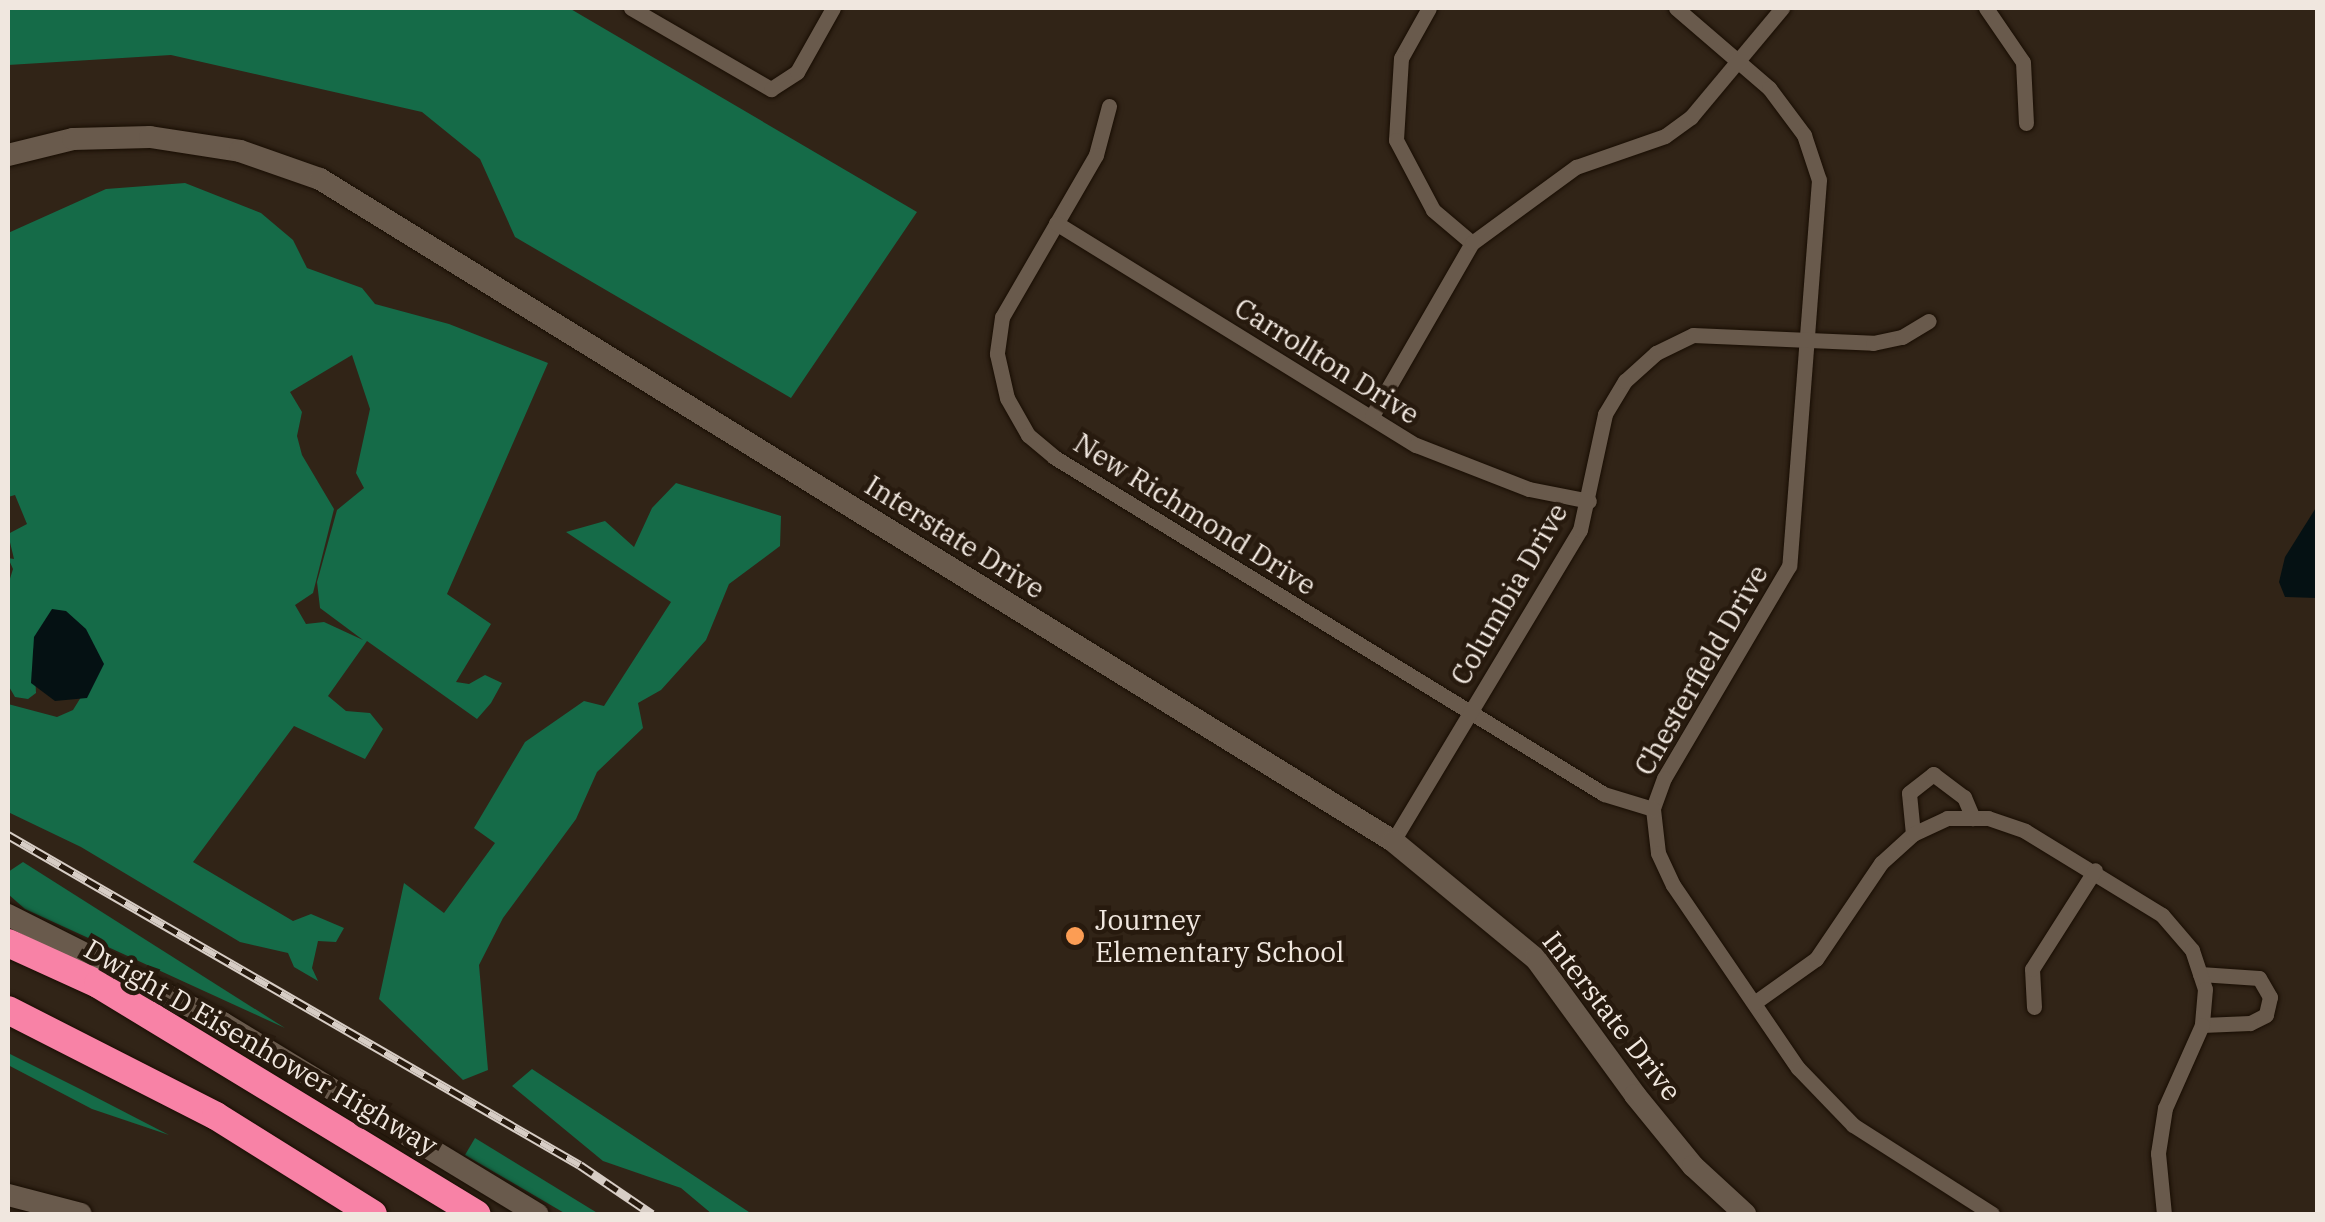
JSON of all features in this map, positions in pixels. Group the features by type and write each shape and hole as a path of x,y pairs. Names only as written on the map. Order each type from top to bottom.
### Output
{"highway":[{"name":"Dwight D Eisenhower Highway","path":"8,943 98,984 478,1214"},
{"path":"8,1010 216,1116 373,1214"}],"main road":[{"name":"Interstate Drive","path":"8,155 73,138 150,137 240,151 320,179 1393,842 1536,958 1635,1096 1744,1214"},
{"path":"8,915 222,1023 538,1214"},
{"path":"8,1195 81,1214"}],"street":[{"path":"631,8 755,83 784,86 833,8"},
{"path":"1429,8 1401,58 1396,140 1433,210 1472,243"},
{"name":"Chesterfield Drive","path":"1676,8 1770,88 1804,136 1819,180 1790,566 1664,778 1652,809 1658,852 1673,885 1798,1068 1854,1125 1992,1214"},
{"path":"1372,416 1472,243 1576,166 1665,136 1691,117 1782,8"},
{"path":"1986,8 2023,62 2026,123"},
{"name":"New Richmond Drive","path":"1109,106 1096,155 1002,317 997,354 1007,398 1028,435 1054,457 1604,794 1652,809"},
{"name":"Carrollton Drive","path":"1056,224 1372,416 1472,469 1590,501"},
{"name":"Columbia Drive","path":"1393,842 1580,530 1590,501 1605,414 1625,381 1656,353 1693,336 1873,343 1902,337 1928,321"},
{"path":"1913,834 1910,793 1932,774 1964,797 1973,818"},
{"path":"1754,1004 1816,959 1880,862 1913,834 1947,818 1973,818 2025,831 2162,914 2192,950 2200,974 2202,1024 2165,1108 2158,1153 2164,1214"},
{"path":"2034,1008 2032,969 2095,870"},
{"path":"2200,974 2259,978 2270,997 2266,1015 2250,1023 2202,1024"}],"green space":[{"path":"8,8 569,8 917,212 791,398 515,237 480,159 422,112 171,55 8,65"},
{"path":"185,183 261,213 293,240 307,268 362,288 375,304 449,324 548,363 447,594 491,624 456,682 469,684 485,675 502,683 491,703 477,719 367,641 328,696 346,711 370,713 383,729 365,759 294,726 193,862 293,921 311,914 344,928 336,942 318,941 312,968 318,981 294,967 288,953 240,942 81,847 8,812 8,704 57,717 73,710 91,681 35,673 36,693 28,699 15,697 8,685 8,585 13,569 8,558 14,559 8,534 27,524 15,495 8,497 8,233 106,189","holes":["352,355 370,409 356,473 364,488 337,510 317,582 320,608 363,640 324,622 306,624 295,605 313,593 334,509 302,455 297,436 302,412 290,392"]},
{"path":"676,483 781,516 780,546 729,584 706,640 661,690 638,703 643,728 597,772 576,819 503,918 479,965 488,1070 463,1080 379,999 404,883 444,913 495,843 474,828 525,742 584,701 604,706 671,602 566,532 605,521 634,547 652,508"},
{"path":"23,862 285,1028 25,909 8,894 8,872"},
{"path":"8,1053 169,1135 92,1109 8,1065"},
{"path":"532,1069 752,1214 712,1214 681,1188 603,1161 512,1086"},
{"path":"475,1138 599,1214 566,1214 465,1155"}],"shaded area":[{"path":"2317,506 2317,598 2285,597 2279,582 2285,557"},
{"path":"52,609 66,611 86,629 104,664 87,698 55,701 31,683 34,637"}],"railway":[{"path":"8,835 580,1165 652,1214"}],"place":[{"name":"Journey Elementary School","path":"1075,936"}]}
